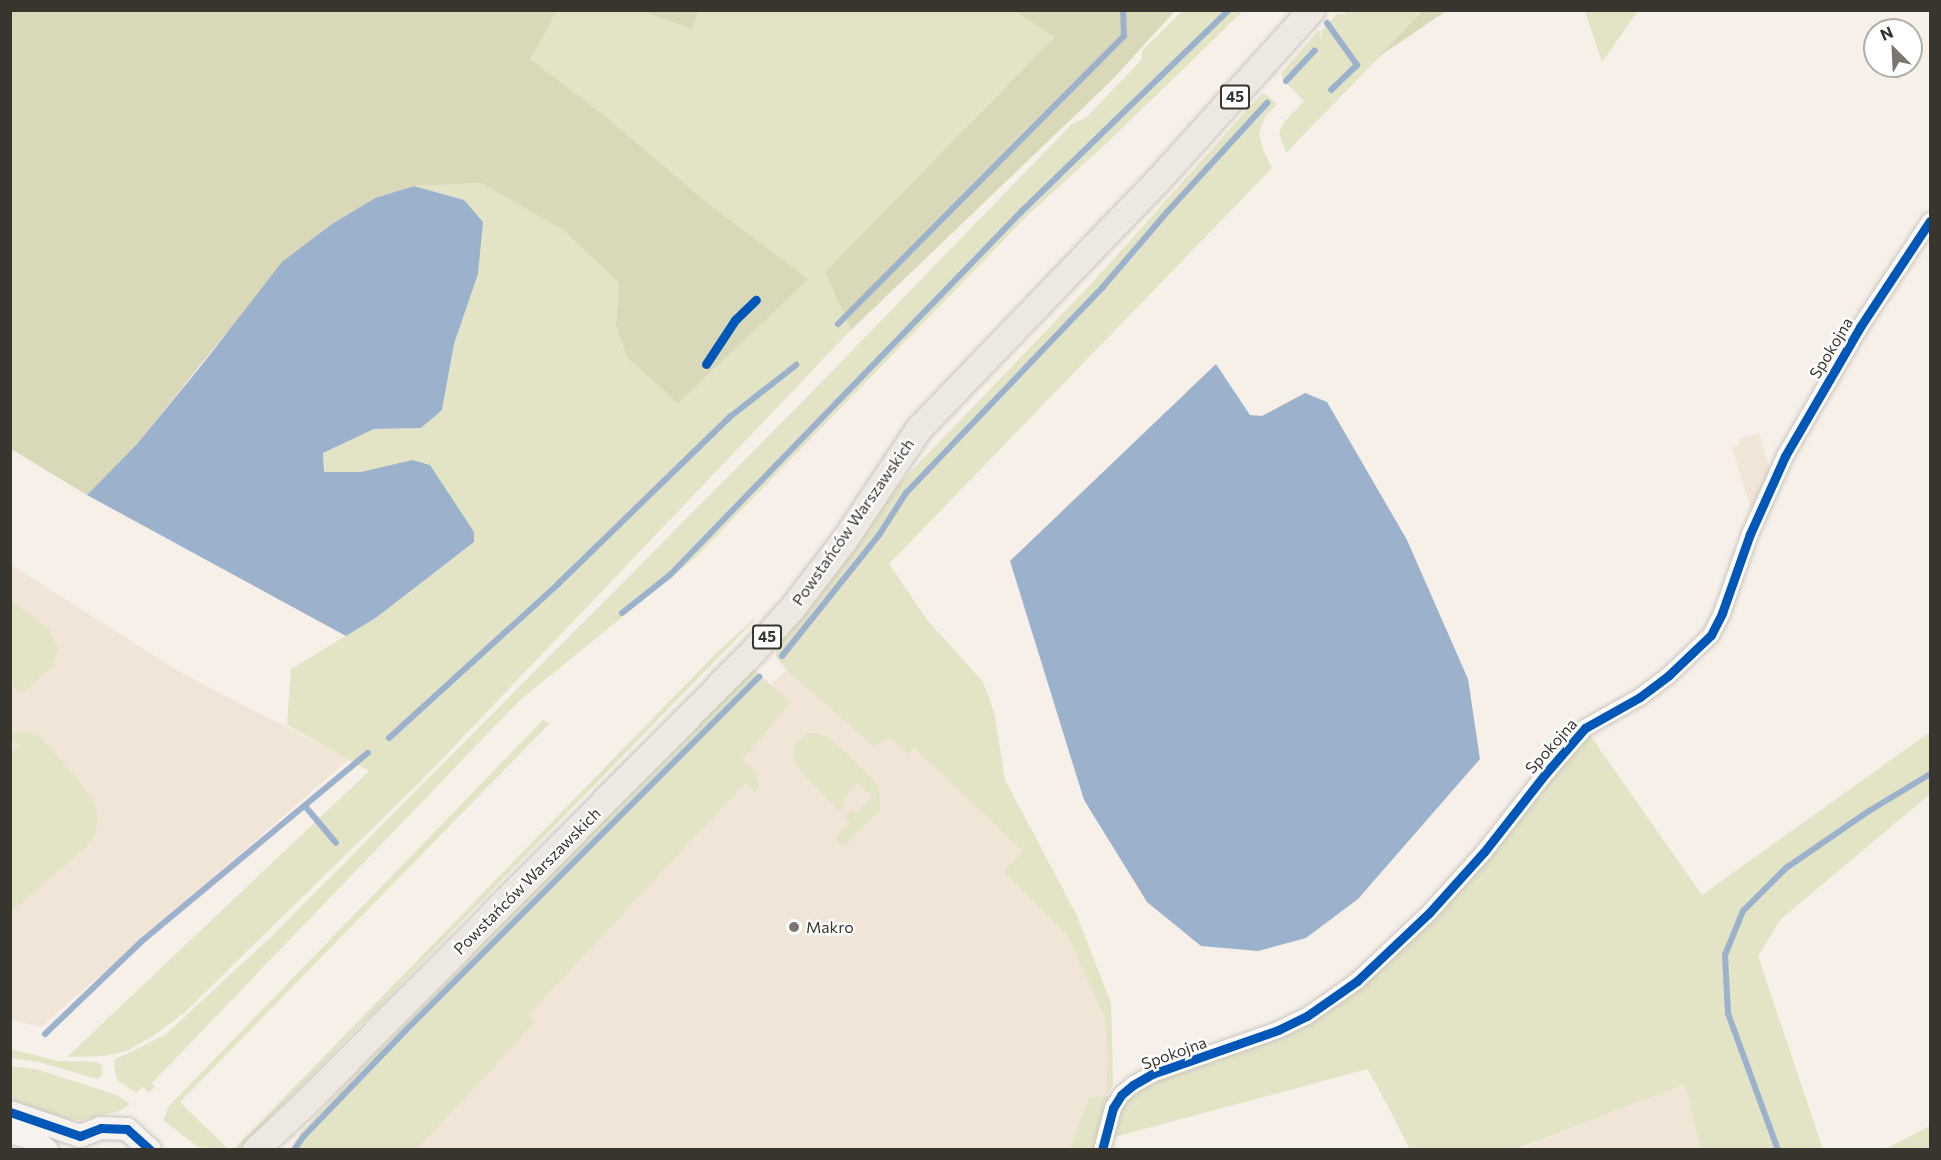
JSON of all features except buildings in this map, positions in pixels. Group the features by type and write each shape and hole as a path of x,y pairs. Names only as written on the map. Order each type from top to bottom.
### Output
{"main road":[{"name":"Powstańców Warszawskich","path":"256,1149 306,1103 754,651 792,609 845,540 919,429 1157,182 1312,10"}],"street":[{"name":"Spokojna","path":"1102,1149 1113,1108 1121,1095 1133,1085 1152,1074 1278,1030 1307,1016 1357,981 1429,913 1477,861 1545,773 1584,728 1640,697 1670,675 1711,635 1722,613 1750,534 1785,456 1860,327 1930,221"},
{"path":"10,1112 80,1136 100,1128 127,1129 150,1149"},
{"path":"10,1132 31,1138 47,1149"}],"shaded area":[{"path":"1759,433 1769,467 1777,473 1752,512 1732,448 1739,445 1739,439"},
{"path":"10,564 183,674 349,759 41,1027 11,1020"},
{"path":"889,564 928,621 983,682 994,712 1005,780 1076,914 1111,1003 1113,1085 1106,1096 1089,1098 1069,1149 381,1150 382,1085"},
{"path":"1685,1084 1700,1149 1517,1150"}],"green space":[{"path":"699,10 691,29 642,11"},
{"path":"1424,10 1446,11 1377,58 1422,12"},
{"path":"10,11 557,11 530,59 609,119 705,201 808,279 678,403 627,357 616,325 619,283 563,230 481,183 414,186 375,198 332,224 222,338 137,444 87,495 11,449"},
{"path":"557,11 642,11 690,29 699,11 1014,11 1056,37 825,272 851,330 423,779 185,1012 156,1034 127,1051 105,1056 67,1057 369,771 287,725 291,669 377,617 474,542 412,460 361,472 324,472 323,453 374,429 421,428 442,410 454,344 478,274 464,200 414,186 481,183 563,230 619,283 616,325 807,279 705,201 609,119 529,59"},
{"path":"1014,11 1175,11 1111,81 851,330 825,272 1055,37"},
{"path":"1182,11 1243,11 1111,139 1027,216 696,557 519,701 152,1083 155,1087 149,1093 143,1087 136,1093 117,1080 114,1064 116,1059 165,1035 272,936 808,396 1072,124 1087,117 1142,59 1142,51"},
{"path":"1338,11 1424,11 1286,153 1279,133 1285,121 1304,101 1283,80 1281,73 1319,30 1322,41 1321,31 1337,14 1348,15"},
{"path":"1585,11 1638,11 1602,62"},
{"path":"1261,94 1266,94 1277,104 1265,117 1259,133 1263,150 1272,168 889,564 928,621 983,682 994,712 1005,780 1076,914 1111,1003 1113,1085 1106,1096 1108,1057 1105,1018 1067,935 1004,872 1023,851 914,747 907,754 891,737 874,746 786,669 776,657 776,646 857,543 897,486 1092,283"},
{"path":"11,600 49,630 58,647 54,665 21,694 11,684"},
{"path":"755,618 240,1149 233,1150 718,651"},
{"path":"753,668 790,703 742,760 756,773 759,789 755,792 745,783 528,1015 535,1022 417,1149 289,1150 302,1131 361,1068"},
{"path":"543,720 550,723 180,1102 228,1149 198,1147 163,1120 168,1111 166,1109"},
{"path":"1585,728 1702,895 1930,732 1930,794 1781,919 1758,956 1823,1149 1700,1149 1685,1084 1517,1149 1410,1149 1368,1069 1103,1140 1102,1149 1069,1149 1089,1098 1121,1095 1278,1030 1357,981"},
{"path":"26,731 40,736 71,772 93,799 98,819 95,833 87,846 11,912 11,754 19,746 11,738 11,734"},
{"path":"809,733 821,734 841,748 879,786 880,809 843,847 835,837 850,822 846,816 852,810 857,813 872,796 858,783 842,800 846,803 838,810 803,774 793,758 795,743"},
{"path":"11,1049 58,1061 97,1062 102,1066 102,1076 97,1079 38,1062 11,1058"},
{"path":"10,1066 36,1069 117,1095 130,1104 120,1111 81,1120 58,1118 11,1101"},
{"path":"1930,1126 1930,1149 1885,1149"}],"water":[{"path":"414,186 464,200 483,222 478,274 454,344 442,410 421,428 374,429 323,453 324,472 361,472 412,460 430,465 474,532 474,542 377,617 346,636 87,495 137,444 282,262 332,224 375,198"},
{"path":"1216,364 1250,415 1262,416 1305,393 1327,402 1407,540 1468,679 1480,759 1358,899 1306,938 1258,951 1201,946 1147,902 1084,800 1010,561"}],"waterway":[{"path":"838,324 1124,36 1123,10"},
{"path":"622,613 670,575 1021,212 1229,10"},
{"path":"1327,23 1357,65 1331,90"},
{"path":"1286,81 1315,50"},
{"path":"782,656 879,535 906,493 1102,288 1168,211 1267,103"},
{"path":"389,738 558,584 731,416 796,365"},
{"path":"294,1150 303,1137 405,1031 759,677"},
{"path":"45,1034 142,941 368,753"},
{"path":"1778,1150 1728,1013 1725,955 1743,911 1786,868 1869,811 1930,774"},
{"path":"305,806 336,843"}],"cycle path":[{"path":"1102,1150 1113,1108 1121,1095 1133,1085 1152,1074 1278,1030 1307,1016 1357,981 1429,913 1484,852 1546,773 1585,728 1640,697 1669,675 1711,635 1722,613 1750,534 1785,456 1860,327 1930,221"},
{"path":"706,364 735,320 756,300"},
{"path":"10,1112 80,1136 101,1128 127,1129 150,1150"}],"place":[{"name":"Makro","path":"794,927"}]}
